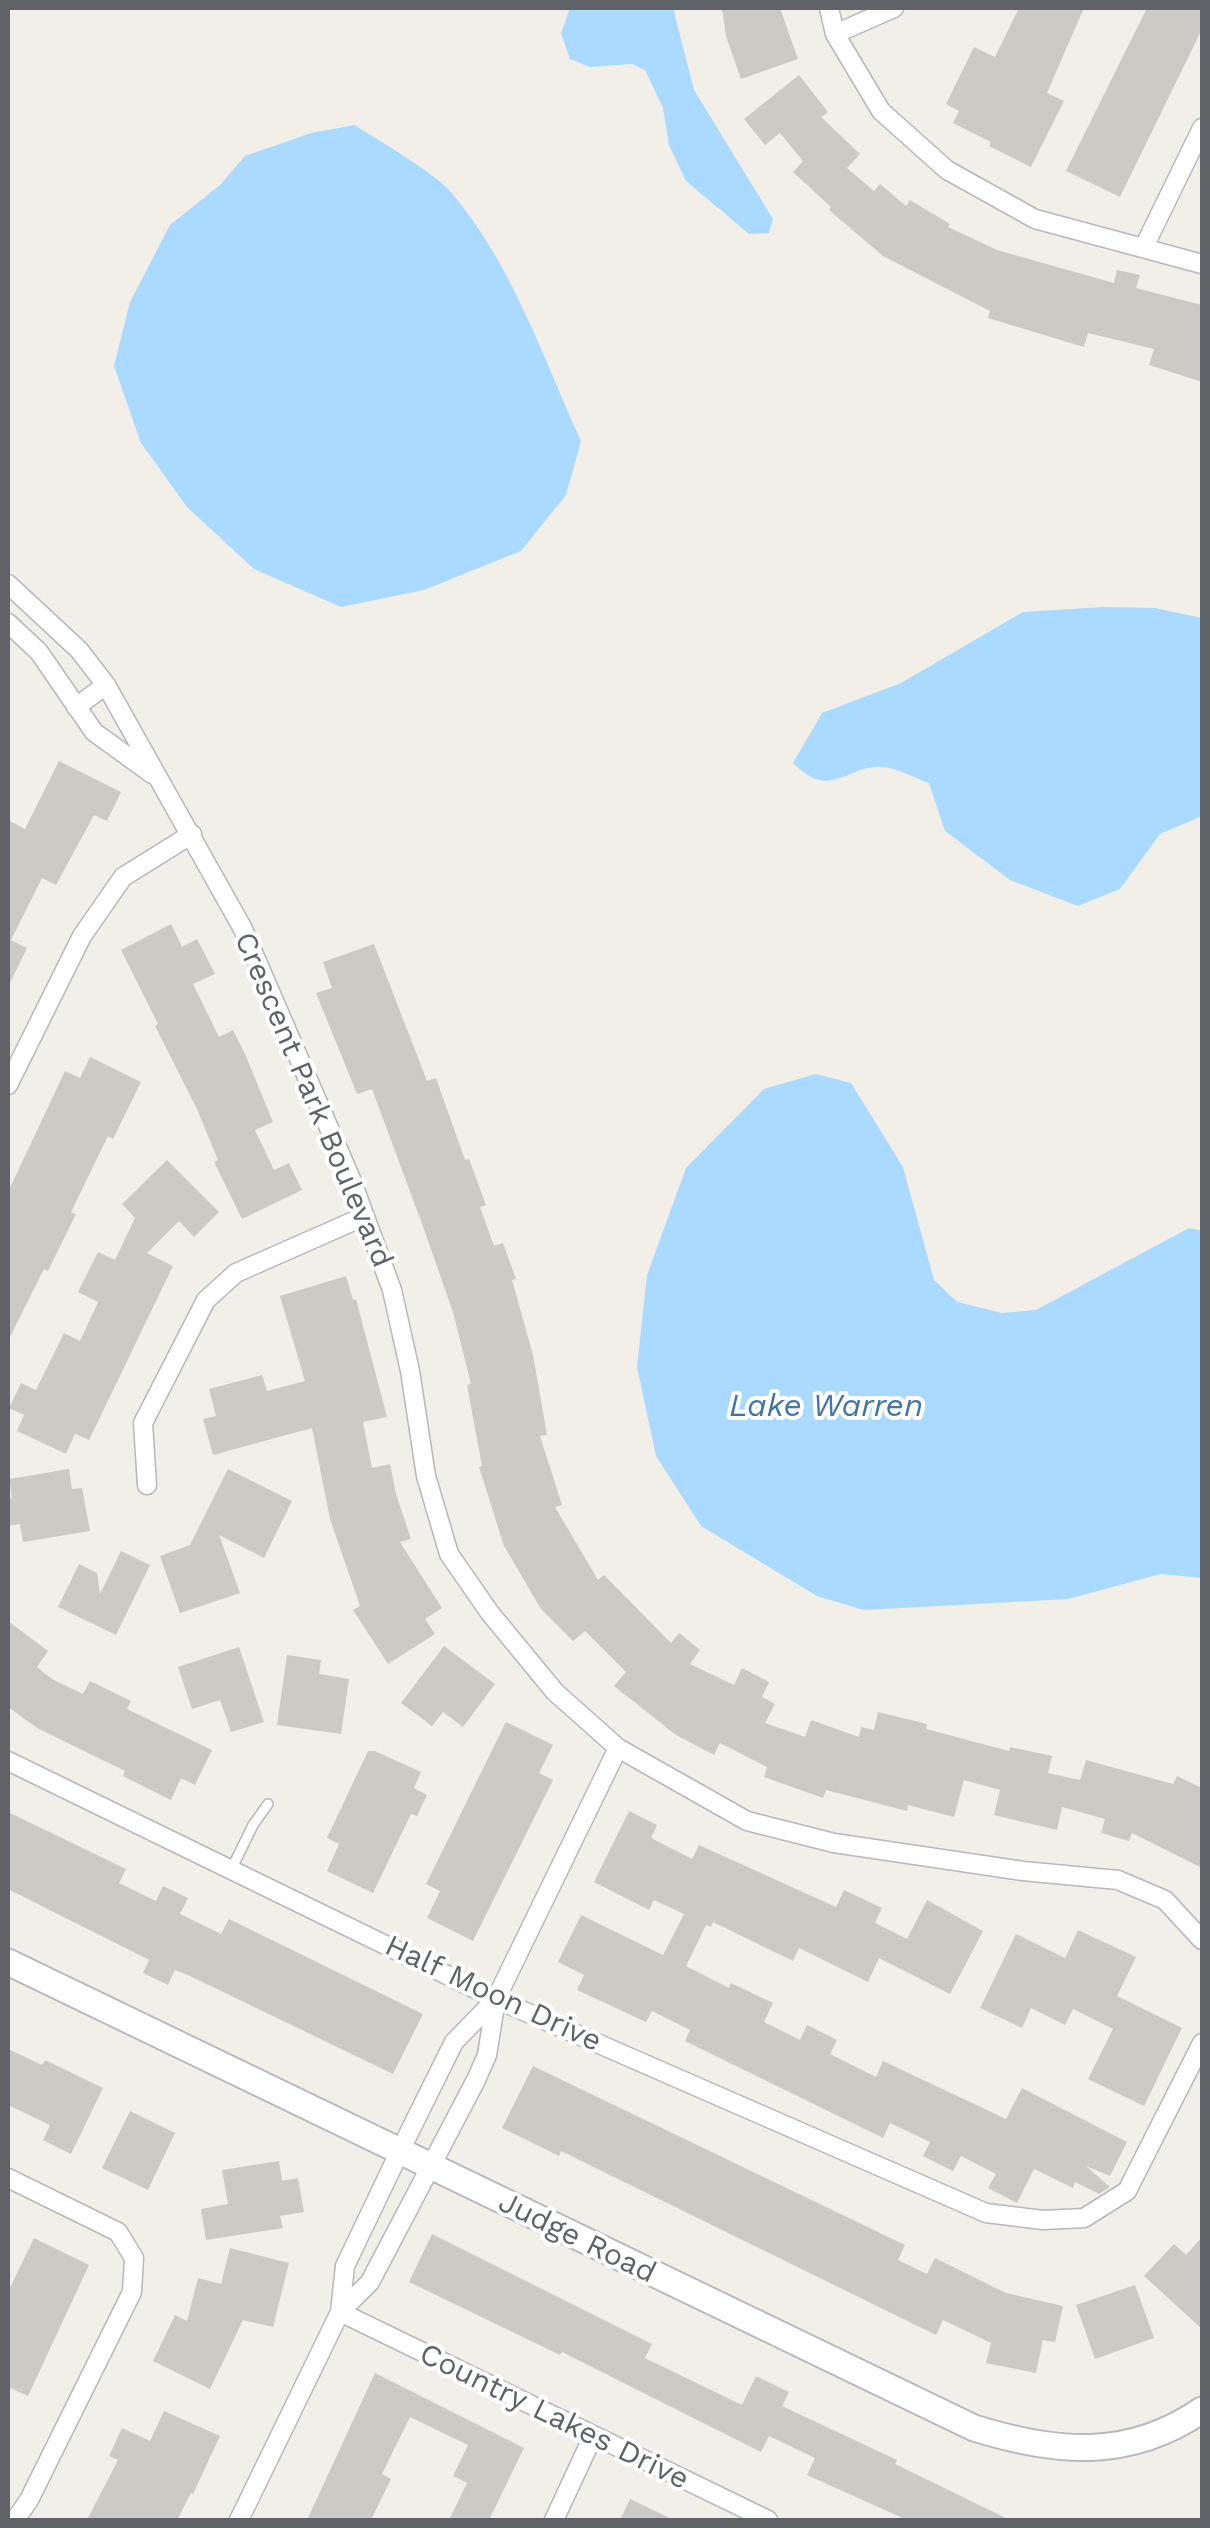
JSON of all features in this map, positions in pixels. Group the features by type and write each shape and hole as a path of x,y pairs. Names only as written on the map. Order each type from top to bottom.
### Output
{"street":[{"path":"829,8 835,34 881,112 946,170 1035,219 1202,264"},
{"path":"835,34 894,8"},
{"path":"1144,247 1202,128"},
{"name":"Crescent Park Boulevard","path":"8,584 79,650 106,685 244,929 365,1216 392,1290 410,1371 426,1476 449,1554 490,1613 554,1692 618,1748 747,1820 834,1843 1118,1880 1166,1900 1202,1940"},
{"name":"Crescent Park Boulevard","path":"8,623 39,652 94,732 157,777"},
{"path":"76,708 106,685"},
{"path":"8,1085 82,936 122,877 192,834"},
{"path":"147,1486 143,1422 206,1300 236,1273 365,1216"},
{"path":"239,2520 340,2312 370,2282 476,2080 487,2055 496,1998 618,1748"},
{"name":"Half Moon Drive","path":"8,1761 496,1998 986,2213 1044,2220 1084,2218 1128,2190 1202,2043"},
{"name":"Judge Road","path":"8,1962 974,2428 1025,2444 1074,2450 1125,2444 1202,2410"},
{"path":"340,2312 345,2266 454,2042 496,1998"},
{"path":"444,2064 476,2080"},
{"path":"8,2178 118,2232 134,2258 132,2292 29,2500 15,2520"},
{"name":"Country Lakes Drive","path":"340,2312 768,2520"},
{"path":"554,2520 593,2436"}],"lane":[{"path":"232,1870 253,1825 268,1804"}],"water":[{"path":"570,8 673,8 694,90 773,219 769,233 749,234 686,181 669,145 663,108 645,70 632,64 590,67 570,59 561,33"},
{"path":"355,125 442,183 472,219 524,311 581,441 566,495 521,551 424,590 341,607 254,569 187,507 141,443 114,366 130,302 170,225 220,185 245,156 311,133"},
{"path":"1155,608 1202,618 1202,816 1160,834 1120,889 1078,906 1010,880 945,831 929,783 883,767 829,781 818,780 793,763 822,713 901,683 1023,612"},
{"name":"Lake Warren","path":"816,1074 851,1083 903,1167 934,1280 957,1302 1002,1313 1036,1310 1189,1228 1202,1231 1202,1578 1161,1574 1068,1599 864,1610 817,1596 701,1526 656,1456 637,1367 647,1275 686,1168 764,1089"}],"building":[{"path":"722,8 780,8 798,59 741,79 726,36"},
{"path":"1019,8 1084,8 1047,93 1064,101 1031,167 953,123 959,111 946,104 974,47 995,57"},
{"path":"1147,8 1202,8 1202,29 1120,197 1066,171"},
{"path":"799,75 828,112 821,117 860,154 847,168 874,191 880,184 906,206 910,200 950,224 948,227 997,250 1114,283 1117,270 1140,275 1136,288 1202,305 1202,382 1149,365 1154,349 1088,333 1084,347 988,318 990,311 883,256 829,210 831,207 793,172 803,161 780,133 765,145 744,119"},
{"path":"59,761 121,792 107,821 94,815 56,885 42,878 11,940 27,948 8,987 8,820 25,829"},
{"path":"171,924 182,947 197,939 215,974 193,984 219,1037 233,1030 245,1054 273,1122 255,1130 274,1170 289,1163 302,1190 242,1219 214,1162 218,1160 197,1109 121,950"},
{"path":"374,944 427,1081 436,1078 465,1160 469,1159 486,1205 480,1207 494,1246 503,1243 516,1279 512,1280 533,1355 547,1435 540,1436 562,1505 555,1507 598,1580 604,1575 671,1643 679,1633 700,1650 690,1664 734,1685 742,1668 769,1682 762,1697 775,1704 765,1723 805,1737 811,1720 859,1737 861,1727 874,1730 878,1712 1009,1751 1010,1747 1052,1756 1048,1773 1080,1780 1086,1760 1173,1784 1177,1776 1202,1788 1202,1868 1132,1833 1129,1841 1101,1833 1105,1819 1062,1807 1057,1830 994,1815 1000,1790 964,1780 954,1817 908,1805 907,1811 826,1790 823,1798 764,1777 767,1767 720,1743 714,1755 676,1735 614,1686 626,1672 585,1631 573,1641 541,1609 504,1546 479,1467 482,1466 467,1385 471,1384 453,1312 425,1232 372,1089 357,1094 316,993 332,988 323,962"},
{"path":"90,1057 141,1082 113,1139 108,1136 71,1212 76,1214 8,1341 8,1192 65,1071 80,1078"},
{"path":"167,1160 219,1212 194,1237 179,1221 147,1253 173,1266 89,1440 75,1434 66,1454 17,1431 24,1415 9,1408 21,1383 36,1390 64,1333 80,1341 98,1302 78,1292 98,1252 115,1260 135,1218 122,1204"},
{"path":"346,1276 353,1300 356,1299 387,1417 363,1422 372,1468 390,1464 411,1539 400,1542 442,1608 425,1619 435,1634 388,1664 353,1610 360,1606 330,1519 312,1428 213,1455 203,1419 216,1416 209,1389 262,1375 267,1391 305,1381 280,1296"},
{"path":"69,1469 72,1489 82,1488 90,1531 23,1542 20,1524 8,1526 8,1499 12,1498 9,1479"},
{"path":"228,1469 292,1501 264,1558 219,1535 240,1593 180,1613 160,1556 190,1545"},
{"path":"121,1551 150,1565 116,1635 58,1607 79,1564 97,1573 100,1594"},
{"path":"8,1621 48,1651 37,1667 52,1679 83,1694 90,1681 131,1701 127,1709 212,1750 195,1785 181,1778 171,1800 123,1776 125,1771 37,1728 8,1707"},
{"path":"444,1646 495,1684 463,1727 443,1712 432,1726 401,1703"},
{"path":"239,1647 264,1722 231,1732 220,1700 192,1709 178,1667"},
{"path":"287,1655 321,1660 319,1674 349,1679 341,1734 277,1725"},
{"path":"506,1722 553,1745 539,1773 553,1780 473,1941 427,1918 440,1891 426,1884"},
{"path":"368,1751 421,1772 414,1788 427,1795 417,1816 411,1814 373,1893 327,1871 339,1844 327,1838"},
{"path":"629,1811 657,1825 651,1838 692,1859 699,1845 836,1907 844,1890 882,1908 875,1923 907,1939 927,1900 983,1931 950,1994 879,1958 868,1982 799,1948 793,1961 713,1922 711,1927 706,1925 686,1966 729,1988 731,1983 773,2003 764,2022 800,2040 807,2025 837,2040 830,2054 876,2077 883,2061 1006,2119 1022,2088 1127,2142 1110,2176 1086,2166 1110,2187 1099,2194 1075,2182 1073,2188 1034,2169 1017,2203 988,2188 996,2174 961,2156 953,2171 923,2156 930,2142 890,2123 883,2138 685,2041 690,2030 652,2011 646,2022 577,1990 584,1975 558,1962 581,1915 663,1955 684,1914 654,1900 649,1910 594,1882"},
{"path":"8,1812 126,1869 119,1883 156,1901 163,1886 188,1898 180,1914 221,1934 229,1919 423,2014 393,2074 190,1976 175,1970 168,1985 143,1973 149,1960 8,1889"},
{"path":"1078,1930 1136,1957 1117,1996 1182,2028 1144,2106 1088,2079 1113,2029 1073,2009 1065,2025 1031,2008 1022,2028 980,2008 1016,1934 1065,1958"},
{"path":"8,2049 42,2065 45,2060 103,2088 71,2154 43,2140 50,2125 8,2105"},
{"path":"533,2066 905,2245 898,2260 927,2274 935,2258 1006,2293 1063,2306 1055,2342 1043,2340 1036,2373 986,2363 991,2343 943,2320 936,2335 561,2151 559,2156 502,2128"},
{"path":"130,2111 175,2133 148,2190 102,2168"},
{"path":"279,2161 282,2181 298,2178 304,2212 280,2216 283,2228 206,2240 201,2209 228,2204 222,2170"},
{"path":"432,2234 652,2344 645,2358 742,2405 756,2376 789,2392 782,2406 897,2460 895,2464 1010,2520 907,2520 807,2475 815,2458 769,2436 761,2452 562,2352 560,2355 409,2282"},
{"path":"1202,2237 1202,2329 1144,2276 1174,2244 1186,2255"},
{"path":"34,2238 89,2265 28,2396 8,2387 8,2292"},
{"path":"230,2248 289,2263 273,2327 243,2320 210,2389 153,2361 175,2315 187,2321 198,2278 221,2284"},
{"path":"1135,2285 1154,2338 1095,2359 1076,2305"},
{"path":"375,2373 524,2448 489,2520 449,2520 467,2483 453,2476 468,2445 410,2417 382,2474 391,2479 371,2520 307,2520"},
{"path":"164,2411 220,2436 177,2520 87,2520 118,2460 109,2456 122,2428 150,2441"},
{"path":"630,2499 674,2520 620,2520"}]}
